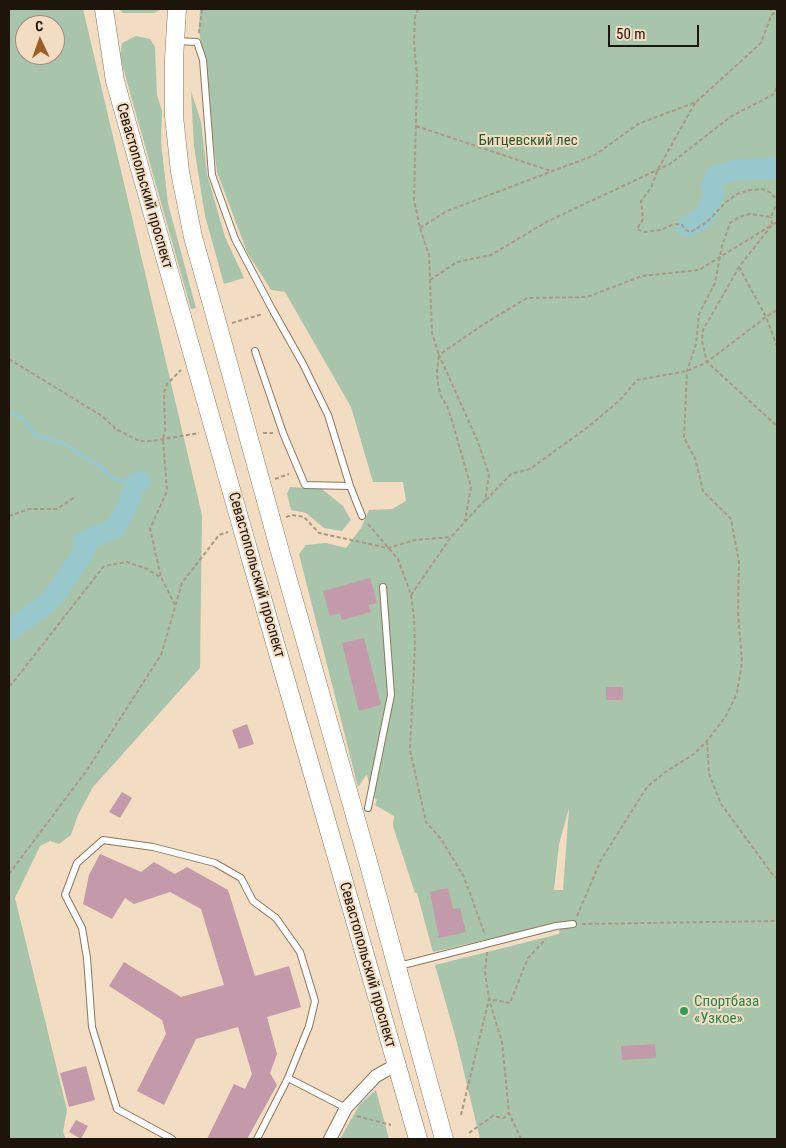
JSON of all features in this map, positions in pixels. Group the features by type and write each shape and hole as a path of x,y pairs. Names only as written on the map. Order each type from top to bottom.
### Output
{"main road":[{"name":"Севастопольский проспект","path":"104,9 115,81 418,1139"},
{"name":"Севастопольский проспект","path":"177,9 174,116 180,172 193,237 444,1139"}],"street":[{"path":"330,1139 345,1110 376,1076 396,1065"}],"lane":[{"path":"175,41 197,42 203,60 212,175 235,239 303,364 328,415 350,486 362,516"},
{"path":"254,351 304,485 350,486"},
{"path":"368,808 391,695 383,587"},
{"path":"172,1139 117,1109 92,1026 87,958 82,928 65,895 77,863 103,840 153,847 215,862 242,878 253,901 276,918 300,952 314,1001 309,1026 288,1078 256,1139"},
{"path":"396,967 556,926 573,924"},
{"path":"288,1078 345,1110"}],"path":[{"path":"197,42 202,9"},
{"path":"418,9 415,17 414,41 417,77 414,200 420,228 429,255 432,334 439,355 478,442 489,476 485,500"},
{"path":"777,10 771,16 761,43 696,102 658,169 651,188 642,201 643,219 637,229 643,232 661,230 674,224 682,225 691,232 707,222 726,202 737,194 750,190 763,189 771,193 777,201 771,217 772,225 739,267 702,330 702,341 707,362 777,426"},
{"path":"430,281 457,262 491,255 548,221 670,164 730,117 774,94 777,86"},
{"path":"420,228 447,211 595,155 638,124 696,102"},
{"path":"416,126 550,171"},
{"path":"771,217 750,214 739,217 730,223 714,283 699,314 696,344 687,371 684,438 695,458 703,492 732,519 739,562 738,613 742,662 737,693 726,716 707,741 694,754 664,773 648,787 601,860 573,924 777,921"},
{"path":"465,522 471,487 450,414 441,396 437,371 439,355 484,324 527,298 587,296 642,276 699,270 777,222"},
{"path":"739,267 766,317 777,346"},
{"path":"411,596 451,537 511,474 530,469 588,428 620,400 637,380 687,371 707,362 777,310"},
{"path":"232,322 273,311"},
{"path":"9,359 102,416 127,437 138,441 199,433"},
{"path":"175,605 161,577 150,529 167,491 162,439 165,430 164,392 168,384 182,370"},
{"path":"275,479 299,471"},
{"path":"9,515 29,509 57,509 75,497"},
{"path":"292,515 304,517 319,533 388,548 416,540 451,537"},
{"path":"362,516 398,559 411,596 415,645 410,750 426,822 441,839 464,877 488,944 485,972 489,999 502,1042 509,1113 521,1139"},
{"path":"9,873 14,869 87,770 161,655 182,583 219,535"},
{"path":"9,686 104,566 127,562 147,569 161,577"},
{"path":"707,741 709,774 721,804 777,878"},
{"path":"489,999 510,1003 528,958 556,926"},
{"path":"461,1115 489,999"},
{"path":"345,1110 391,1125"},
{"path":"469,1134 492,1116 504,1118 509,1113"}],"green space":[{"path":"9,9 83,9 202,515 200,668 93,787 78,815 71,835 59,844 50,841 40,846 15,898 67,1110 63,1132 66,1139 9,1139"},
{"path":"119,9 162,9 154,13 123,13"},
{"name":"Битцевский лес","path":"200,9 777,9 777,1139 480,1139 456,1039 435,965 559,934 561,922 433,952 417,893 415,893 393,826 394,816 375,805 377,800 371,794 367,774 358,787 299,554 306,545 326,543 346,548 361,528 369,510 392,509 406,501 403,482 373,482 351,407 285,292 271,290 247,252 217,172 199,29","holes":["569,808 563,890 554,890 559,844"]},
{"path":"136,36 150,39 155,47 157,95 162,111 161,142 168,204 196,308 191,309 120,57 122,43"},
{"path":"191,91 201,122 207,174 225,237 244,278 224,284 205,216 194,146"},
{"path":"290,487 322,489 343,506 351,520 342,531 324,528 306,513 291,510 287,494"},
{"path":"376,1090 389,1139 340,1139 360,1104"}],"building":[{"path":"370,578 377,603 368,605 371,612 342,620 340,613 330,616 323,591"},
{"path":"364,638 381,705 359,711 342,643"},
{"path":"606,687 623,687 623,700 606,700"},
{"path":"247,724 254,744 239,749 232,730"},
{"path":"122,792 132,798 120,818 109,812"},
{"path":"100,854 141,872 154,862 175,874 187,867 228,890 255,976 289,966 301,1007 267,1017 277,1054 270,1073 277,1085 247,1139 207,1139 234,1084 245,1089 252,1074 238,1027 196,1039 164,1105 137,1091 166,1034 162,1020 109,986 124,962 181,997 224,985 201,909 170,892 134,904 125,898 112,919 83,904 89,875"},
{"path":"448,888 453,909 460,908 466,932 439,938 430,892"},
{"path":"655,1044 656,1058 622,1060 621,1046"},
{"path":"86,1066 95,1100 69,1107 60,1073"},
{"path":"76,1120 88,1126 81,1139 69,1132"}],"waterway":[{"path":"687,226 692,225 705,216 714,193 711,186 715,177 733,170 768,169 777,166"},
{"path":"9,412 22,418 35,435 64,443 102,467 112,478 134,485"},
{"path":"9,631 51,600 85,551 83,542 115,528 128,505 134,485 141,481"}],"place":[{"name":"Спортбаза «Узкое»","path":"684,1011"}]}
